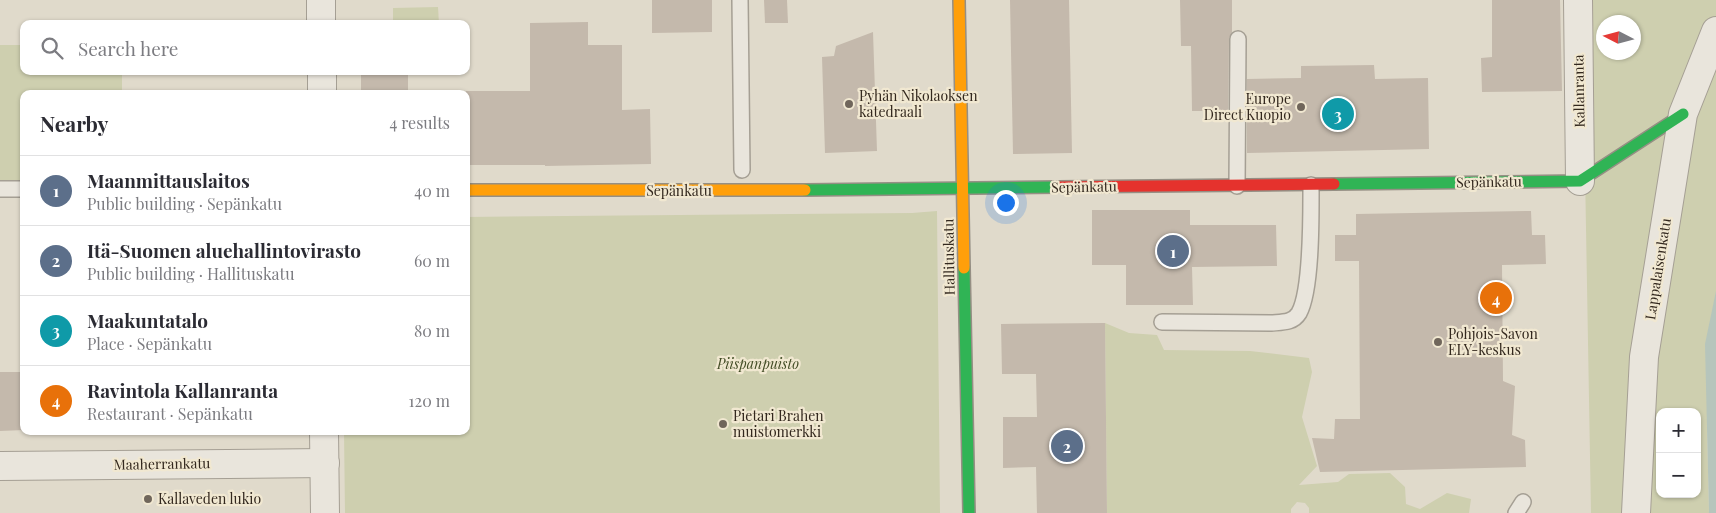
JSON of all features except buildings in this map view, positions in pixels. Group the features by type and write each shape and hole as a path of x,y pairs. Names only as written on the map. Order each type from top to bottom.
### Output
{"street":[{"path":"321,0 321,20"},
{"name":"Hallituskatu","path":"959,0 969,513"},
{"name":"Kallanranta","path":"1578,0 1580,181"},
{"name":"Lappalaisenkatu","path":"1636,513 1644,357 1683,114 1716,31"},
{"path":"322,75 322,90"},
{"path":"1580,181 1683,114"},
{"name":"Sepänkatu","path":"470,190 744,191 1580,181"},
{"path":"324,435 325,513"},
{"name":"Maaherrankatu","path":"0,466 324,463"}],"lane":[{"path":"740,0 742,170"},
{"path":"1237,186 1238,39"},
{"path":"1162,322 1271,323 1288,322 1298,314 1304,299 1306,283 1311,185"},
{"path":"0,189 20,189"}],"green space":[{"path":"1582,0 1716,0 1716,426 1707,426 1709,513 1591,513"},
{"path":"438,7 439,20 393,20 393,8"},
{"path":"0,45 20,45 20,75 122,75 122,90 20,90 20,188 0,189"},
{"name":"Piispanpuisto","path":"937,211 940,513 345,513 344,435 470,435 470,217 912,213"},
{"path":"1105,323 1129,333 1157,335 1164,350 1250,351 1309,358 1312,372 1302,417 1317,466 1299,485 1338,482 1349,474 1390,473 1405,487 1406,504 1420,509 1447,493 1471,499 1469,513 1309,513 1309,508 1305,503 1297,502 1291,509 1291,513 1107,513"}],"shaded area":[{"path":"1716,291 1716,513 1709,513 1705,344"}],"traffic: fast":[{"path":"1334,184 1580,181 1683,114"},
{"path":"805,190 1058,187"},
{"path":"964,268 969,513"}],"traffic: slow":[{"path":"959,0 964,268"},
{"path":"470,190 805,190"}],"traffic: jam":[{"path":"1058,187 1334,184"}],"place":[{"name":"Pyhän Nikolaoksen katedraali","path":"849,104"},
{"name":"Europe Direct Kuopio","path":"1301,107"},
{"name":"Maakuntatalo","path":"1338,114"},
{"name":"Maanmittauslaitos","path":"1173,251"},
{"name":"Ravintola Kallanranta","path":"1496,298"},
{"name":"Pohjois-Savon ELY-keskus","path":"1438,342"},
{"name":"Pietari Brahen muistomerkki","path":"723,424"},
{"name":"Itä-Suomen aluehallintovirasto","path":"1067,446"},
{"name":"Kallaveden lukio","path":"148,499"}]}
